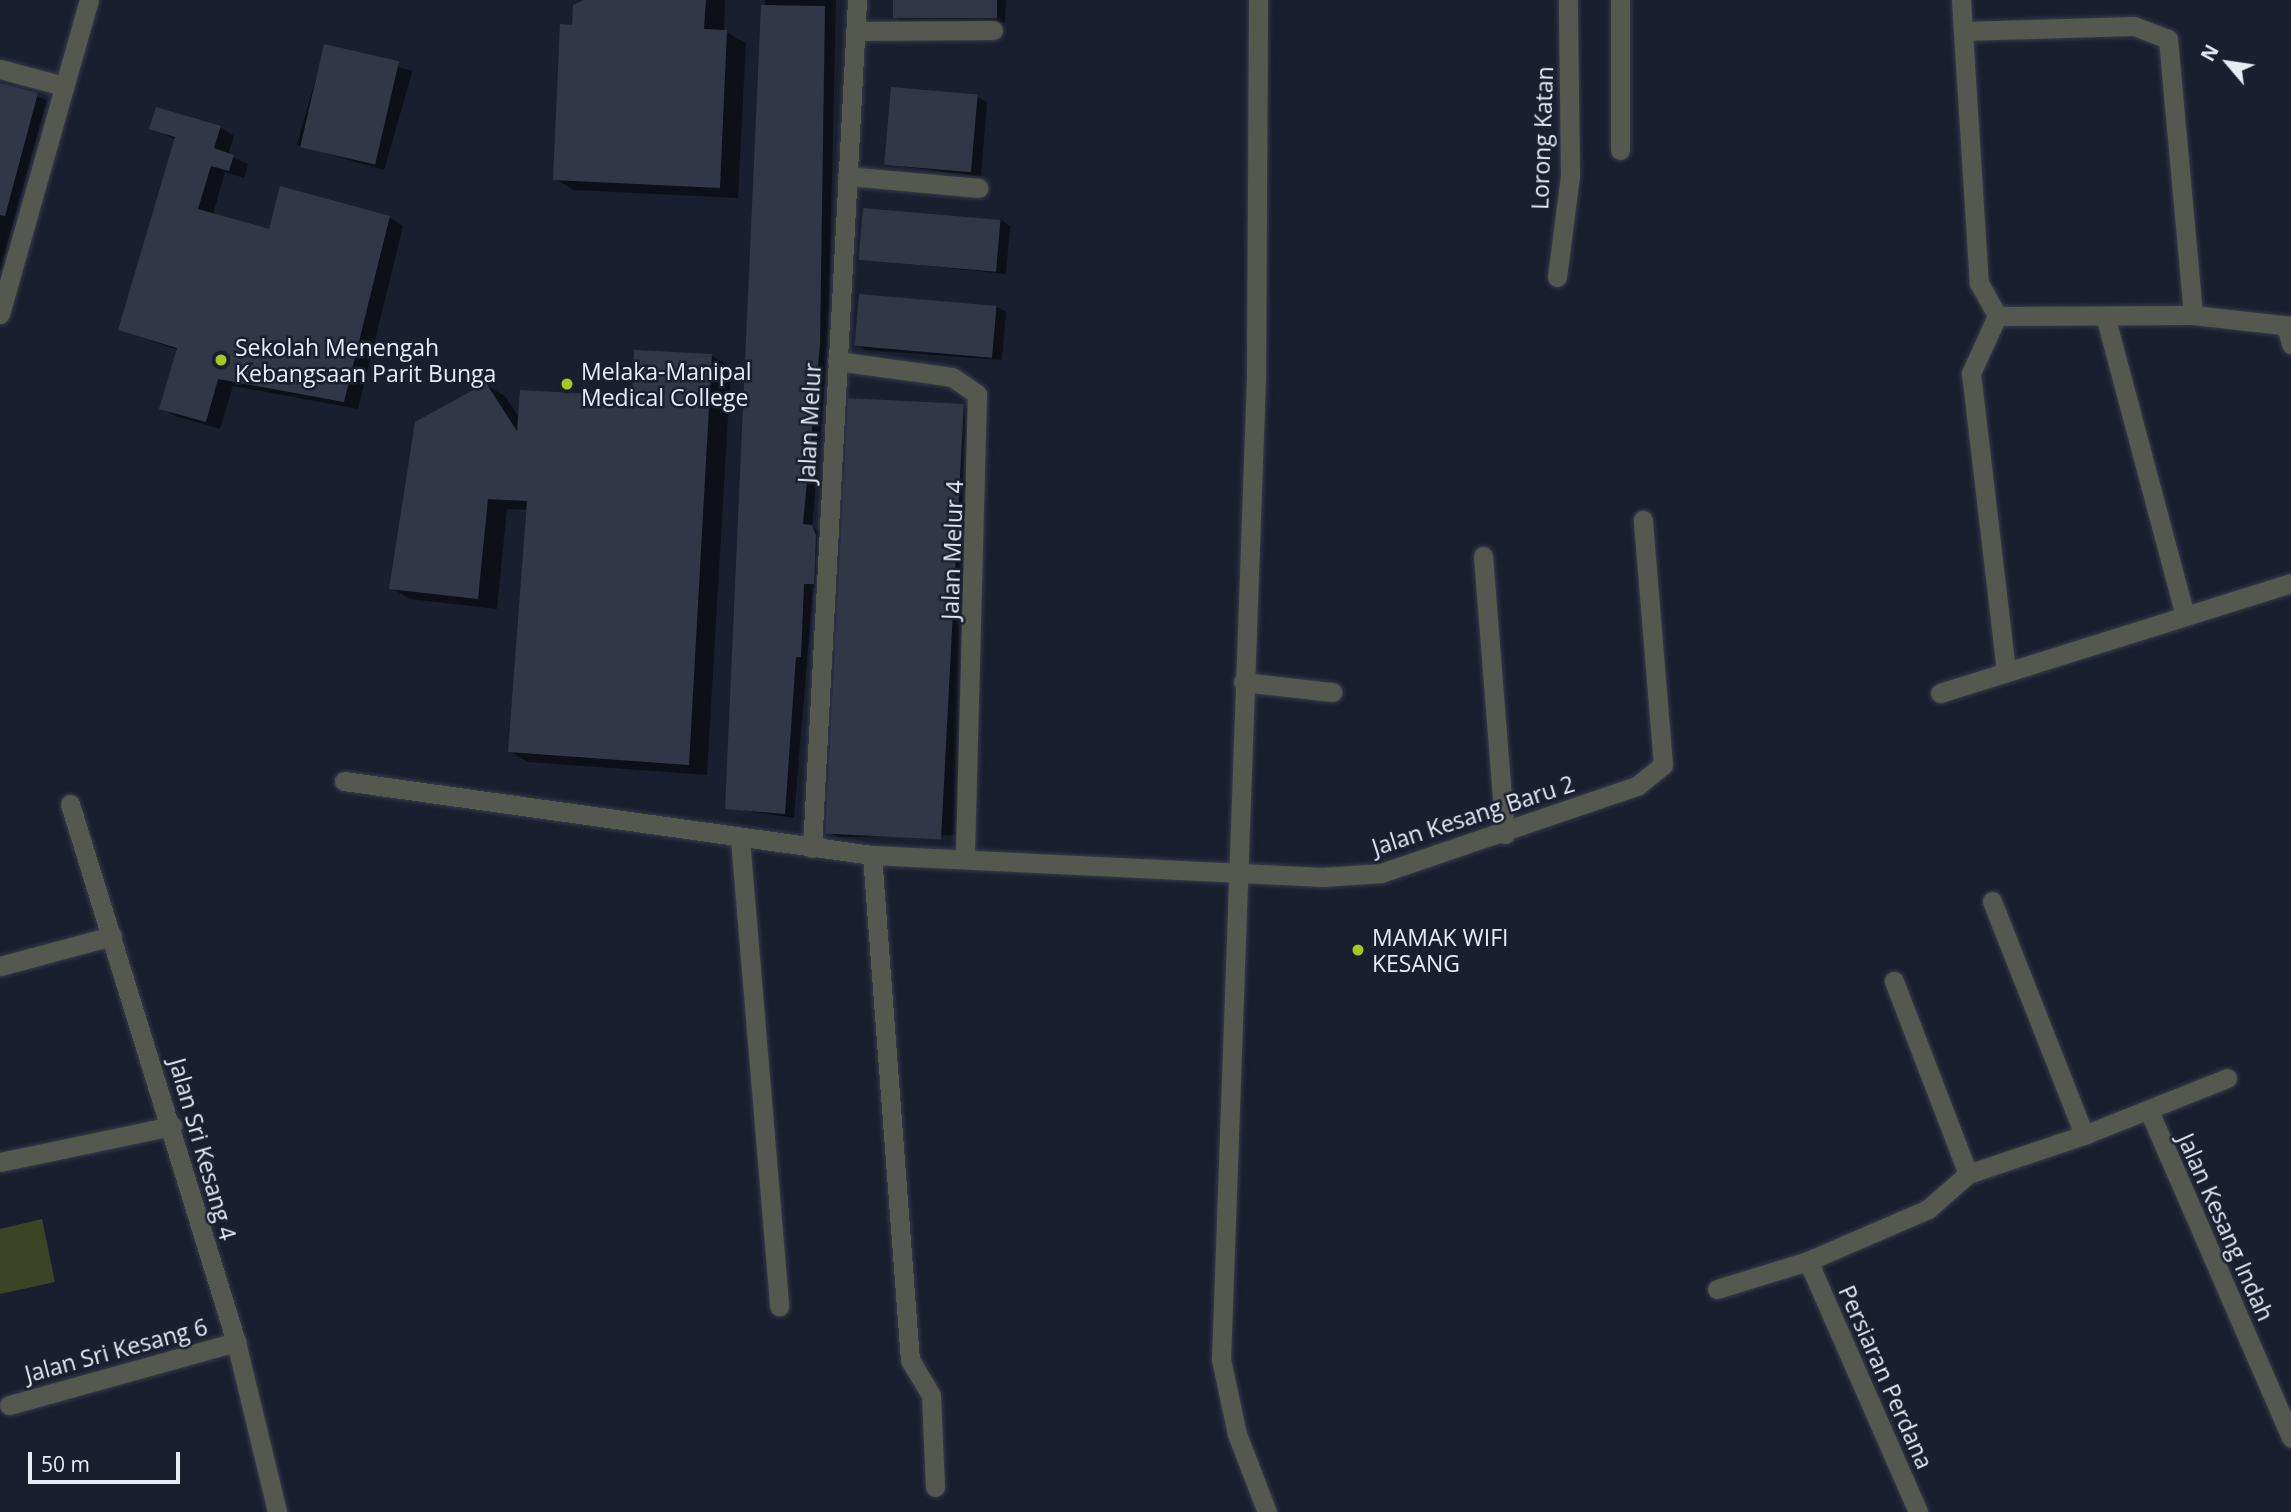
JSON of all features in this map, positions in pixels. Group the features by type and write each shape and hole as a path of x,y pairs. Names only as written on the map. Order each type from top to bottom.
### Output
{"street":[{"path":"0,314 89,0"},
{"name":"Jalan Melur","path":"811,848 856,0"},
{"path":"1258,0 1256,378 1243,682 1221,1359 1237,1434 1267,1512"},
{"name":"Lorong Katan","path":"1557,276 1570,176 1568,0"},
{"path":"1620,0 1620,150"},
{"path":"1961,0 1979,283 1997,316"},
{"path":"1963,31 2134,26 2168,39 2193,315"},
{"path":"855,31 993,30"},
{"path":"0,69 64,86"},
{"path":"847,176 978,188"},
{"path":"1997,316 2106,319 2193,315 2289,332"},
{"path":"1997,316 1971,373 2006,671"},
{"path":"2106,319 2184,612"},
{"name":"Jalan Melur 4","path":"837,361 952,377 977,394 965,856"},
{"name":"Jalan Kesang Baru 2","path":"1237,874 1381,873 1505,834 1637,786 1663,765 1665,734 1643,520"},
{"path":"1483,556 1505,834"},
{"path":"1940,693 2184,612 2291,583"},
{"path":"1243,682 1332,692"},
{"path":"344,781 740,839 872,855 965,856 1237,874"},
{"name":"Jalan Sri Kesang 4","path":"70,804 172,1126 236,1342 277,1512"},
{"path":"740,839 779,1306"},
{"path":"872,855 910,1360 931,1395 935,1487"},
{"path":"1992,901 2084,1135"},
{"path":"0,965 111,936"},
{"path":"1894,981 1968,1174"},
{"path":"1717,1289 1808,1261 1928,1209 1954,1192 1968,1174 2150,1114 2227,1078"},
{"name":"Jalan Kesang Indah","path":"2150,1114 2291,1438"},
{"path":"0,1162 172,1126"},
{"name":"Persiaran Perdana","path":"1808,1261 1919,1512"},
{"name":"Jalan Sri Kesang 6","path":"9,1405 236,1342"}],"green space":[{"path":"42,1219 55,1282 0,1294 0,1229"}],"building":[{"path":"584,0 706,0 704,29 727,30 720,188 553,180 560,24 572,25 573,5"},
{"path":"893,0 997,0 997,18 893,18"},
{"path":"761,5 825,6 820,344 803,524 812,525 816,535 814,584 804,584 801,657 796,657 785,814 725,809"},
{"path":"324,44 399,61 375,165 300,147"},
{"path":"0,83 38,93 5,216 0,215"},
{"path":"891,87 978,95 971,172 884,165"},
{"path":"156,107 221,126 214,148 234,155 229,171 211,166 198,209 269,229 280,186 390,216 344,402 218,379 206,422 159,409 177,348 118,330 175,137 149,129"},
{"path":"863,208 1000,220 996,272 858,260"},
{"path":"859,294 996,306 992,358 854,346"},
{"path":"634,350 712,354 689,765 508,752 527,501 488,499 478,599 389,589 415,422 486,383 517,431 520,390 632,396"},
{"path":"848,398 964,404 941,839 825,833"}],"place":[{"name":"Sekolah Menengah Kebangsaan Parit Bunga","path":"221,360"},
{"name":"Melaka-Manipal Medical College","path":"567,384"},
{"name":"MAMAK WIFI KESANG","path":"1358,950"}]}
